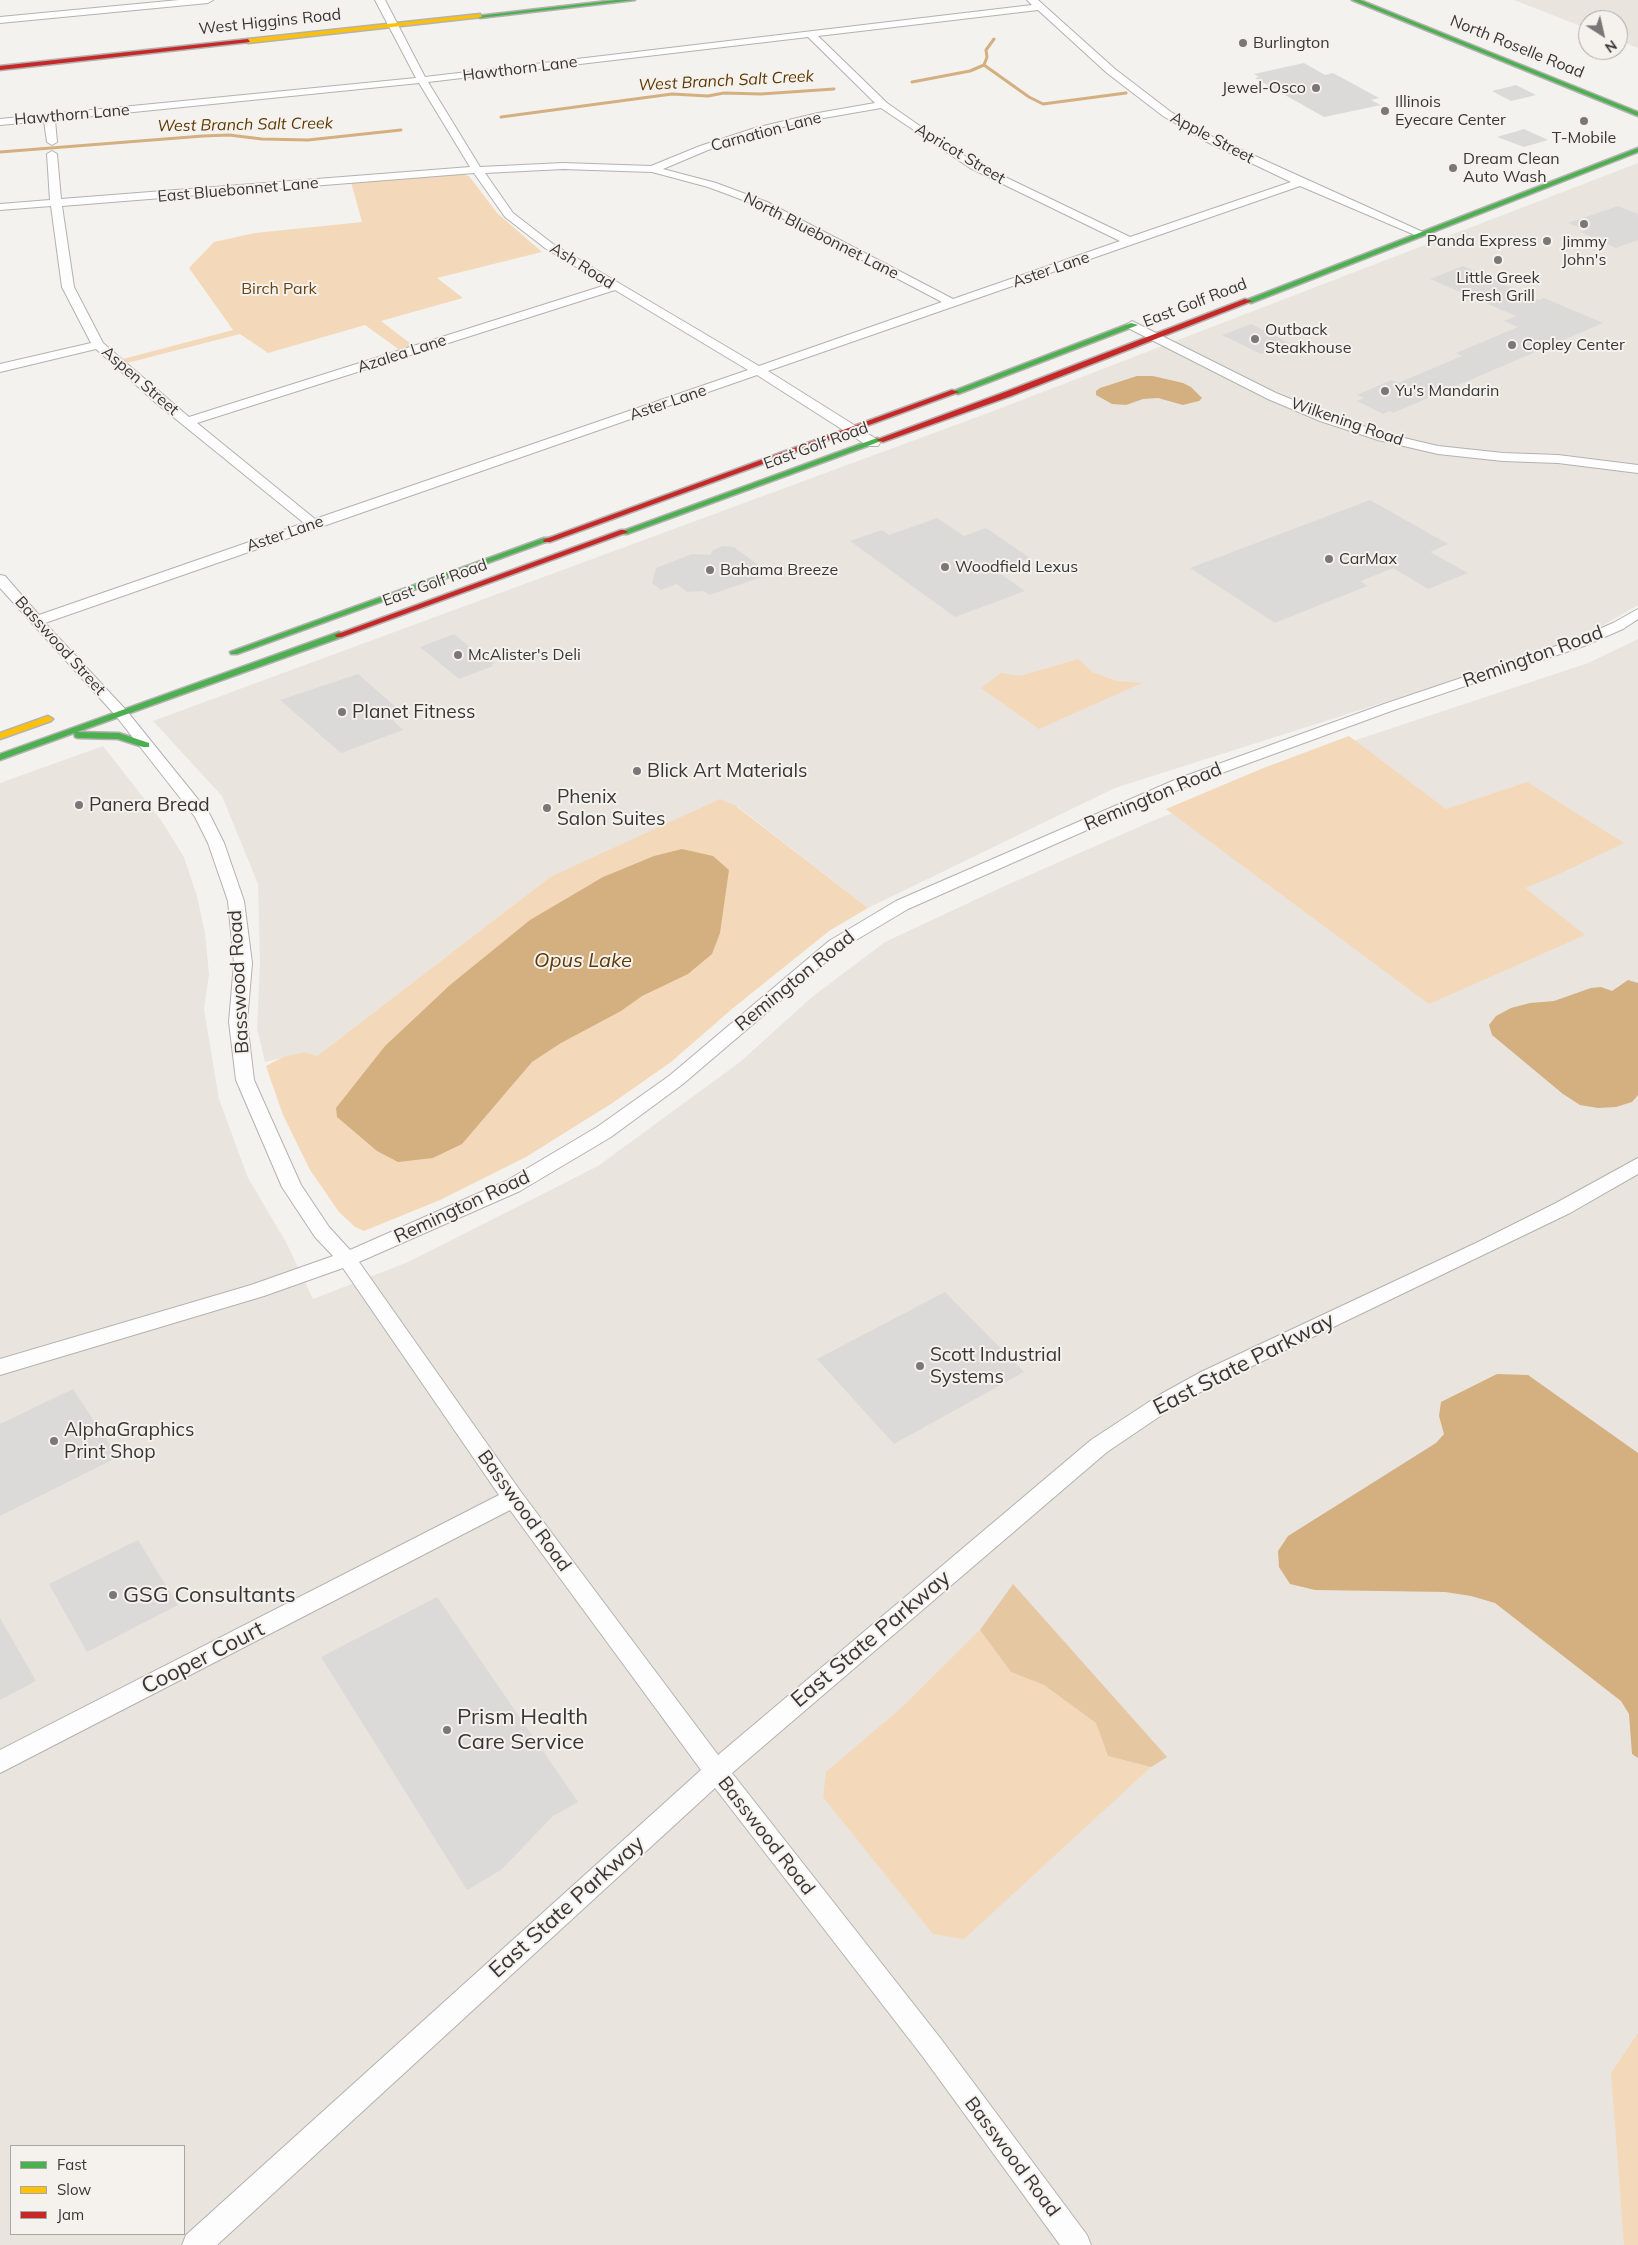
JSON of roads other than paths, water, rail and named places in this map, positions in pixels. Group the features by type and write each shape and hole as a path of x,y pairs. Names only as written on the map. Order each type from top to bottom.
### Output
{"main road":[{"name":"West Higgins Road","path":"0,68 391,20 534,0"},
{"name":"West Higgins Road","path":"0,56 632,0"},
{"name":"North Roselle Road","path":"1355,0 1638,114"},
{"name":"North Roselle Road","path":"1384,0 1531,58"},
{"name":"East Golf Road","path":"0,757 52,738 111,702 873,443 1008,394 1419,233 1638,150"},
{"path":"1376,230 1411,217"},
{"name":"East Golf Road","path":"224,656 852,430 1150,318"},
{"path":"0,736 62,714"},
{"path":"52,738 104,734 119,736 146,745"}],"street":[{"path":"0,20 208,0"},
{"name":"Ash Road","path":"380,0 422,80 476,170 509,215 549,246 873,443"},
{"name":"Hawthorn Lane","path":"0,122 422,80 810,35 1036,3"},
{"name":"Apple Street","path":"1036,3 1111,71 1167,114 1209,139 1300,182 1419,233"},
{"name":"Apricot Street","path":"810,35 883,105 974,166 1131,242"},
{"name":"Carnation Lane","path":"652,169 704,148 759,130 818,116 883,105"},
{"name":"Aspen Street","path":"49,117 56,204 68,288 98,345 124,366 160,400 314,525"},
{"name":"North Bluebonnet Lane","path":"476,170 563,166 652,169 712,184 763,204 954,304"},
{"name":"East Bluebonnet Lane","path":"0,207 476,170"},
{"name":"Aster Lane","path":"36,621 759,372 1300,182"},
{"name":"Azalea Lane","path":"188,422 615,286"},
{"name":"Wilkening Road","path":"1132,325 1272,396 1325,418 1383,437 1438,450 1503,457 1558,459 1638,469"},
{"path":"0,368 98,345"},
{"name":"Basswood Street","path":"0,579 111,702"},
{"name":"Remington Road","path":"0,1368 65,1346 258,1291 348,1259 513,1186 604,1132 676,1080 835,945 902,904 1183,782 1389,707 1579,643 1618,626 1638,613"},
{"name":"Basswood Road","path":"111,702 203,816 216,844 236,901 242,963 238,1022 245,1080 292,1187 322,1232 348,1259 513,1498 716,1772 932,2048 1077,2245"},
{"name":"East State Parkway","path":"196,2245 716,1772 1072,1467 1140,1418 1208,1378 1426,1276 1563,1208 1638,1165"},
{"name":"Cooper Court","path":"0,1762 513,1498"}],"water":[{"path":"1137,376 1153,376 1183,383 1191,387 1202,398 1199,401 1183,405 1158,398 1143,399 1126,405 1112,404 1096,395 1096,391 1100,388"},
{"name":"Opus Lake","path":"682,849 713,856 729,870 720,933 712,954 688,974 642,996 621,1011 561,1043 532,1062 462,1144 433,1158 398,1162 377,1151 337,1117 336,1108 385,1046 450,985 530,920 603,877 654,856"},
{"path":"1628,980 1638,983 1638,1095 1632,1102 1616,1107 1598,1108 1580,1105 1563,1094 1492,1035 1489,1025 1496,1016 1511,1008 1530,1003 1554,1001 1591,988 1601,987 1612,991"},
{"path":"1497,1374 1528,1375 1638,1453 1638,1758 1632,1754 1629,1714 1621,1701 1495,1603 1471,1596 1445,1592 1315,1590 1290,1584 1279,1567 1278,1551 1288,1536 1436,1443 1444,1434 1439,1416 1441,1402"}],"waterway":[{"path":"984,65 987,57 986,50 994,39"},
{"name":"West Branch Salt Creek","path":"912,82 970,71 984,65"},
{"name":"West Branch Salt Creek","path":"984,65 1029,97 1043,104 1126,93"},
{"name":"West Branch Salt Creek","path":"501,117 672,94 708,96 724,93 761,94 834,89"},
{"name":"West Branch Salt Creek","path":"0,152 203,136 229,135 262,139 308,140 401,130"}],"place":[{"name":"Burlington","path":"1243,43"},
{"name":"Jewel-Osco","path":"1316,88"},
{"name":"Illinois Eyecare Center","path":"1385,111"},
{"name":"T-Mobile","path":"1584,121"},
{"name":"Dream Clean Auto Wash","path":"1453,168"},
{"name":"Jimmy John's","path":"1584,224"},
{"name":"Panda Express","path":"1547,241"},
{"name":"Little Greek Fresh Grill","path":"1498,260"},
{"name":"Outback Steakhouse","path":"1255,339"},
{"name":"Copley Center","path":"1512,345"},
{"name":"Yu's Mandarin","path":"1385,391"},
{"name":"CarMax","path":"1329,559"},
{"name":"Woodfield Lexus","path":"945,567"},
{"name":"Bahama Breeze","path":"710,570"},
{"name":"McAlister's Deli","path":"458,655"},
{"name":"Planet Fitness","path":"342,712"},
{"name":"Blick Art Materials","path":"637,771"},
{"name":"Panera Bread","path":"79,805"},
{"name":"Phenix Salon Suites","path":"547,808"},
{"name":"Scott Industrial Systems","path":"920,1366"},
{"name":"AlphaGraphics Print Shop","path":"54,1441"},
{"name":"GSG Consultants","path":"113,1595"},
{"name":"Prism Health Care Service","path":"447,1730"}],"park label":[{"name":"Birch Park","path":"279,289"}]}
